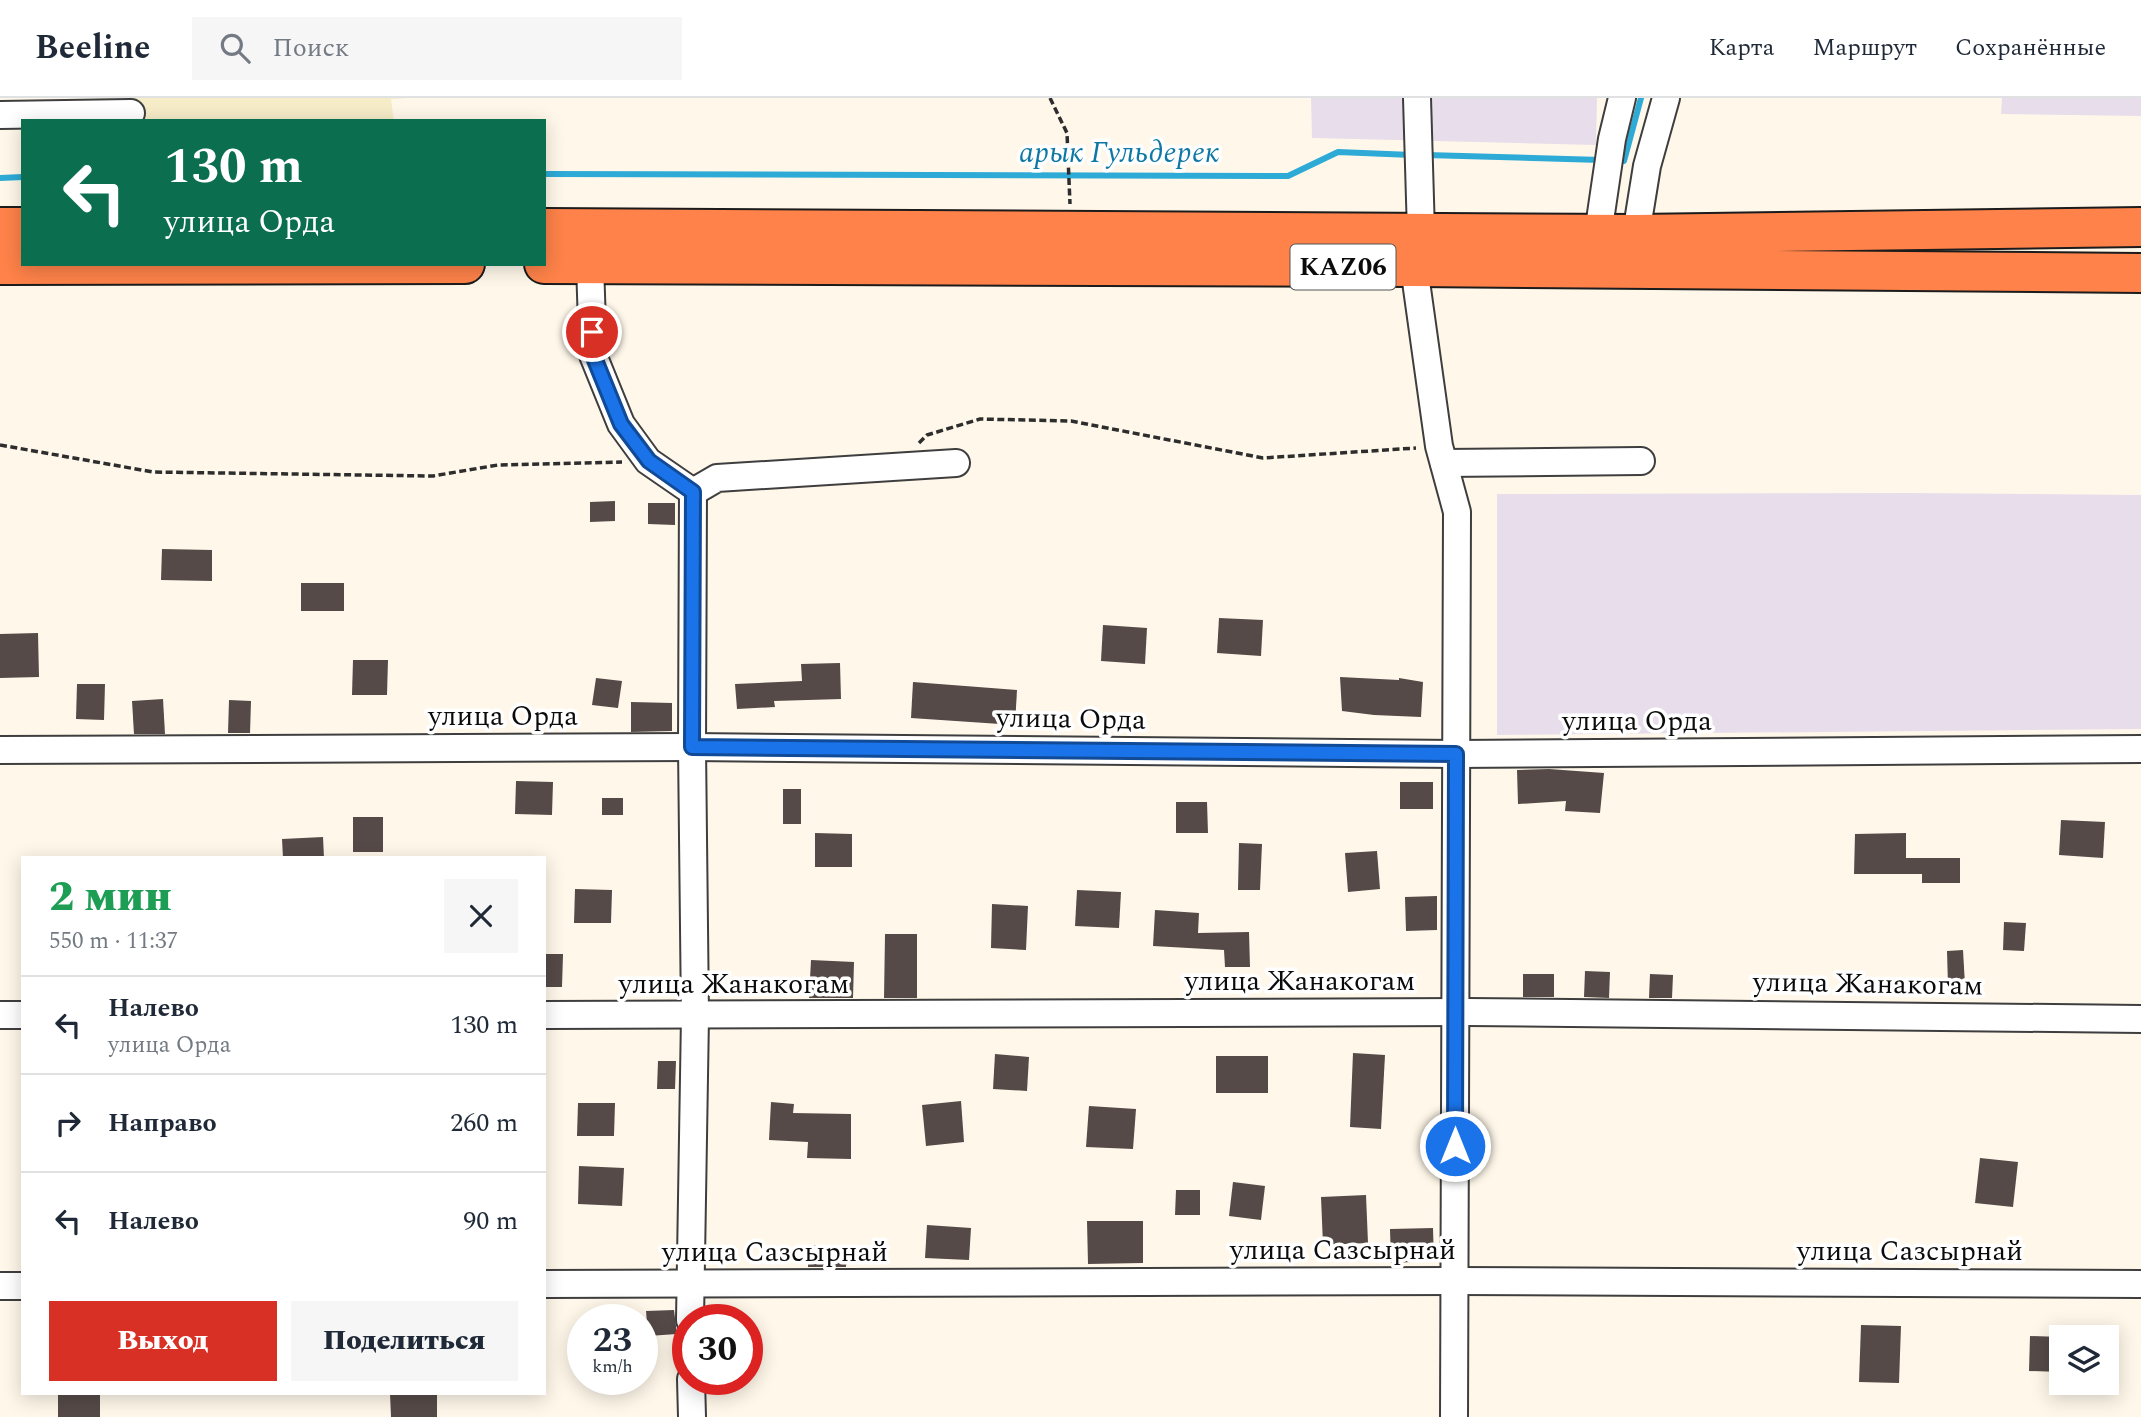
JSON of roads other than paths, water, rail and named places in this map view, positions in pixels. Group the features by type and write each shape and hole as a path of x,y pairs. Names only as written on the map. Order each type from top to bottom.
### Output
{"highway":[{"path":"0,227 21,227"},
{"name":"KАZ06","path":"548,246 590,264 1417,250 1598,234 2141,227"},
{"name":"KАZ06","path":"548,246 1071,231 1417,250 2141,273"},
{"path":"0,265 21,265"}],"street":[{"path":"1417,98 1417,250 1442,454 1457,512 1454,1417"},
{"path":"1598,234 1612,139 1622,98"},
{"path":"1636,234 1647,166 1666,98"},
{"path":"0,115 131,113"},
{"path":"590,264 593,355 621,424 649,461 693,492"},
{"path":"1442,454 1641,461"},
{"path":"693,492 717,478 956,463"},
{"path":"690,1304 695,1016 693,492"},
{"name":"улица Орда","path":"0,750 692,747 1456,754 2141,749"},
{"name":"улица Жанакогам","path":"546,1015 1455,1012 2141,1019"},
{"path":"0,1014 21,1014"},
{"name":"улица Сазсырнай","path":"546,1284 1454,1281 2141,1284"},
{"path":"0,1286 21,1286"},
{"path":"691,1395 692,1417"}],"waterway":[{"name":"арык Гульдерек","path":"1615,161 1624,161 1641,98"},
{"name":"арык Гульдерек","path":"546,174 1288,176 1338,152 1412,155"},
{"name":"арык Гульдерек","path":"1426,155 1601,160"},
{"name":"арык Гульдерек","path":"0,178 21,177"}]}
